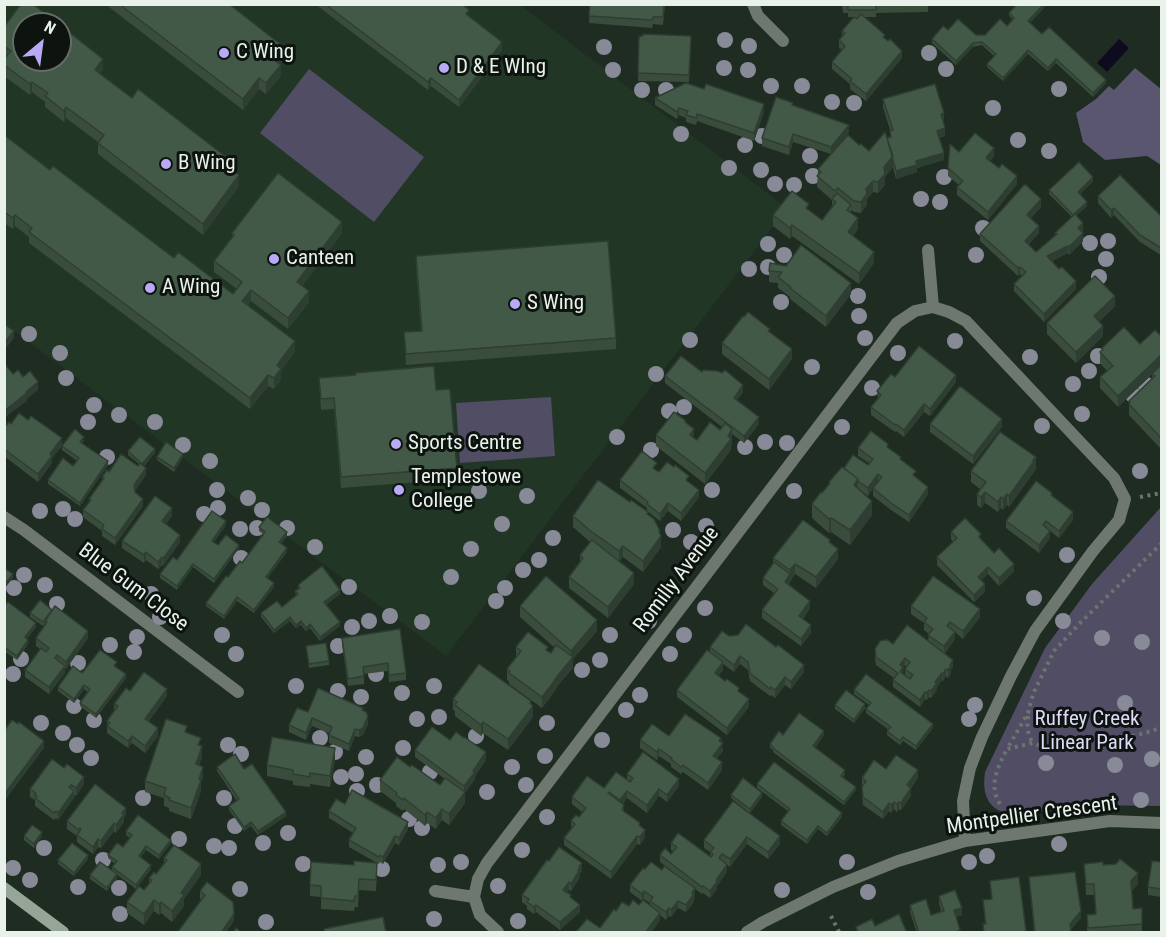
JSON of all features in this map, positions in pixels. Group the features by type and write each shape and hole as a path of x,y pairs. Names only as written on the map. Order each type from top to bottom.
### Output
{"main road":[{"path":"4,888 63,933"}],"street":[{"path":"753,4 758,16 783,41"},
{"path":"928,250 933,307 966,321 1114,478 1125,500 1119,520 1035,631 982,737 970,768 963,801 964,840"},
{"name":"Romilly Avenue","path":"474,897 478,879 487,863 897,323 915,311 933,307"},
{"name":"Blue Gum Close","path":"4,517 238,692"},
{"name":"Montpellier Crescent","path":"747,933 764,922 833,888 898,861 964,840 1110,821 1161,823"},
{"path":"435,891 474,897 480,915 498,933"}],"path":[{"path":"1125,500 1161,494"},
{"path":"1000,804 995,793 994,782 997,770 1028,713 1034,694 1054,651 1161,543"},
{"path":"1028,713 1027,728 1033,743"},
{"path":"1007,749 1033,743 1049,748 1070,748 1107,743 1152,731 1161,726"},
{"path":"831,916 838,933"}],"shaded area":[{"name":"Templestowe College","path":"4,5 520,5 787,208 446,656 5,324"},
{"path":"1119,39 1129,48 1107,72 1097,63"},
{"path":"1135,68 1161,89 1161,165 1147,156 1105,160 1083,142 1076,113 1096,99 1109,86 1114,90"}],"green space":[{"path":"309,69 424,157 374,222 260,133"},
{"path":"551,397 555,456 460,463 456,403"},
{"name":"Ruffey Creek Linear Park","path":"1161,507 1161,806 1101,806 1020,814 1000,811 991,804 986,794 985,772 1045,648 1092,584"}],"building":[{"name":"B Wing","path":"21,4 33,4 43,12 15,12"},
{"name":"C Wing","path":"119,4 229,4 284,47 274,60 281,65 266,83 259,78 243,99"},
{"name":"D & E WIng","path":"325,4 462,4 469,10 466,14 502,42 459,100 431,78 428,82"},
{"path":"590,4 664,4 663,17 653,17 652,20 589,16"},
{"path":"843,4 928,5 876,5 876,10 848,10 848,5"},
{"path":"1017,4 1044,4 1028,21 1042,34 1049,27 1106,80 1093,93 1056,59 1048,68 1028,50 1003,78 987,64 996,54 982,42 973,43 956,61 932,39 943,26 948,30 958,19 976,35 985,35 1000,19 1007,26 1014,18 1009,13"},
{"path":"861,14 885,35 883,37 888,41 890,39 902,51 866,94 832,62 845,46 839,40 845,33 842,31 854,17 857,19"},
{"name":"B Wing","path":"12,16 12,71 4,65 4,59 11,51 4,46 4,27"},
{"name":"B Wing","path":"72,34 103,59 95,70 132,98 138,89 234,163 230,168 239,175 203,224 98,143 104,135 66,107 64,111 45,96 48,93 32,82 30,84 14,72 72,72"},
{"path":"643,34 691,36 689,75 638,73 639,36"},
{"path":"686,83 704,89 706,84 764,104 754,133 697,114 696,118 686,115 688,111 679,108 677,112 655,98"},
{"path":"935,84 944,113 941,114 945,128 937,131 944,153 916,161 917,165 896,171 887,138 891,137 890,131 893,130 883,99"},
{"path":"776,97 849,125 831,147 793,134 789,147 762,138"},
{"path":"885,132 893,156 884,167 885,174 878,182 873,181 866,189 867,194 861,202 854,201 838,188 835,191 817,176 821,172 818,169 848,135 869,151"},
{"path":"975,133 994,148 986,158 999,168 1002,164 1017,176 988,212 957,187 963,181 948,168 950,144 959,152"},
{"name":"A Wing","path":"4,135 50,170 53,166 174,258 178,252 233,294 242,282 214,261 234,235 232,233 278,173 342,222 297,282 309,291 288,318 251,290 242,301 295,341 277,365 281,369 274,378 268,375 250,398 29,232 32,228 15,215 13,218 4,212"},
{"path":"1079,162 1093,177 1078,192 1087,202 1073,215 1049,190"},
{"path":"1120,175 1161,216 1161,248 1140,235 1114,208 1111,210 1098,196"},
{"path":"1025,184 1041,199 1027,215 1039,226 1025,241 1036,252 1075,214 1083,223 1078,228 1083,233 1069,247 1047,256 1059,269 1062,267 1076,281 1044,314 1014,284 1026,272 1018,268 980,234"},
{"path":"792,191 809,204 806,208 822,220 836,202 832,199 837,193 851,205 847,210 858,218 848,232 874,252 859,273 792,225 790,228 773,215"},
{"name":"S Wing","path":"608,241 616,338 406,354 404,332 422,331 416,256"},
{"path":"801,245 851,283 826,316 778,277 782,272 769,271 770,263 786,266"},
{"path":"1095,276 1115,296 1094,316 1103,326 1076,352 1047,323"},
{"path":"748,312 792,349 769,379 722,343"},
{"path":"4,324 14,331 4,343"},
{"path":"1124,327 1140,344 1155,330 1161,336 1161,355 1118,396 1100,377 1113,366 1100,352"},
{"path":"919,346 956,375 930,409 924,404 904,430 871,407 881,395 877,391 891,374 895,377"},
{"path":"681,356 702,372 703,370 722,373 725,370 743,385 734,398 759,417 744,436 665,376"},
{"path":"4,363 13,374 18,370 23,377 30,371 38,382 4,411"},
{"path":"1161,365 1161,438 1129,404 1129,401 1155,376 1152,374"},
{"name":"Sports Centre","path":"434,366 436,390 450,389 457,468 341,477 334,398 321,399 319,378"},
{"path":"960,386 1002,419 973,456 930,424"},
{"path":"674,412 694,429 690,435 697,440 710,422 720,430 725,423 732,429 728,436 731,439 705,473 656,435"},
{"path":"19,413 28,420 31,416 62,438 38,474 4,449 4,428 9,422 11,424"},
{"path":"75,429 84,437 80,442 108,461 80,503 48,480 63,458 73,466 79,458 62,446"},
{"path":"871,431 916,471 913,475 928,487 909,515 873,488 882,477 878,474 868,488 844,468 853,455 868,465 873,459 858,448"},
{"path":"1000,432 1036,457 1009,496 1007,494 1003,499 1001,497 998,502 985,492 981,497 977,494 986,482 971,471"},
{"path":"140,437 155,449 142,464 128,451"},
{"path":"166,442 183,454 174,468 157,457"},
{"path":"642,451 657,463 653,468 659,472 667,462 674,467 675,465 689,476 686,480 699,490 681,513 668,503 660,514 620,480"},
{"path":"121,454 138,466 140,463 146,468 134,485 135,492 143,499 115,538 102,529 104,525 83,510 104,478 102,477 107,470 109,472"},
{"path":"842,467 858,479 854,485 872,501 850,530 831,518 829,519 812,504"},
{"path":"598,480 630,502 631,500 654,519 661,536 643,561 623,546 619,551 573,516"},
{"path":"1036,481 1073,512 1059,531 1046,521 1043,525 1050,531 1039,545 1006,521"},
{"path":"155,496 172,508 162,521 180,535 163,559 162,557 158,562 146,552 144,555 122,541"},
{"path":"212,511 226,521 212,541 218,545 226,535 239,545 214,579 193,564 177,586 160,574 173,557 177,560"},
{"path":"267,517 287,532 279,542 287,548 266,577 274,583 254,610 237,597 224,616 206,603 226,576 228,577 240,561 242,563 265,532 259,527"},
{"path":"965,518 981,534 979,537 994,553 999,548 1014,564 999,578 988,567 978,577 985,584 974,595 937,557 957,538 951,532"},
{"path":"803,520 830,540 829,542 838,549 816,577 795,564 790,570 773,558"},
{"path":"592,540 634,573 608,607 569,577 583,558 580,555"},
{"path":"774,562 790,574 785,582 810,601 799,616 811,625 801,639 762,610 778,589 763,578"},
{"path":"322,566 340,590 324,602 340,622 320,637 310,624 306,628 301,621 296,625 290,617 274,630 261,613 277,601 282,607 298,594 295,591 300,588 298,585"},
{"path":"4,568 13,574 4,585"},
{"path":"546,576 597,620 571,651 520,606"},
{"path":"933,576 980,609 963,631 950,622 947,626 955,632 944,646 928,635 933,629 924,622 927,618 911,606"},
{"path":"40,600 52,610 43,622 30,613"},
{"path":"8,602 36,623 25,637 28,640 17,656 4,647 4,606"},
{"path":"55,606 88,631 66,662 57,655 55,658 65,666 49,687 25,670 41,648 46,652 49,648 36,638"},
{"path":"746,624 804,665 791,682 785,677 775,690 771,687 770,689 750,673 748,662 740,656 734,665 710,647 722,631 729,636 738,635"},
{"path":"907,625 953,660 948,670 946,669 935,682 937,683 931,691 925,692 920,700 893,680 898,673 876,657 875,649 880,641 888,640 893,644","holes":["905,658 910,662 905,669 913,675 910,679 900,672 903,667 900,665"]},
{"path":"400,629 406,673 389,675 388,663 363,667 364,676 348,679 342,638"},
{"path":"528,632 548,647 546,650 551,653 556,645 573,657 542,697 509,673 507,669 521,651 516,647"},
{"path":"326,643 329,661 309,664 306,646"},
{"path":"100,650 117,662 114,666 126,674 96,714 80,703 90,689 84,685 74,699 58,687 73,666 82,673"},
{"path":"707,650 723,662 715,673 739,688 738,691 749,699 727,728 677,690"},
{"path":"479,664 531,701 533,706 508,739 483,722 481,725 455,705 457,702 453,699"},
{"path":"144,672 167,689 145,719 158,728 145,746 132,736 128,741 107,726 110,723 107,721 118,706 114,704 126,688 130,691"},
{"path":"866,674 933,724 916,746 903,737 900,741 887,731 891,727 866,709 871,703 854,690"},
{"path":"318,688 363,708 362,710 366,712 368,716 363,728 355,729 349,744 329,735 332,727 312,718 306,733 289,725 297,708 308,712"},
{"path":"846,690 865,704 854,720 835,705"},
{"path":"799,713 824,731 813,746 845,770 841,776 856,787 844,802 770,744 779,731 783,735"},
{"path":"685,714 721,738 719,741 723,743 713,756 722,762 708,783 683,765 681,767 659,749 657,752 640,740 652,724 669,736"},
{"path":"166,719 187,726 185,732 201,738 198,745 202,746 196,764 203,767 191,808 169,800 170,798 164,795 166,788 145,781"},
{"path":"12,720 18,724 19,722 44,741 4,792 4,731"},
{"path":"432,727 450,740 456,732 486,752 464,786 415,750"},
{"path":"272,737 335,748 330,776 310,773 310,777 293,774 293,770 267,765"},
{"path":"643,752 679,779 667,795 659,789 647,805 627,791 620,800 608,793 624,805 622,810 640,823 639,825 645,830 640,837 637,836 611,872 564,838 575,824 571,821 576,815 579,817 586,808 572,797 587,776 604,788 616,772 630,782 633,778 627,774"},
{"path":"235,754 244,769 252,764 286,812 258,831 251,822 244,827 229,806 239,799 217,767"},
{"path":"896,755 918,770 907,785 911,788 901,803 894,802 891,805 889,803 883,812 863,797 862,787 866,781 862,778 874,760 886,769"},
{"path":"397,757 440,785 445,778 465,792 449,814 442,809 436,818 427,812 425,815 404,798 403,800 396,795 397,793 380,780"},
{"path":"52,759 64,768 67,764 84,777 76,788 71,785 69,787 74,791 58,813 56,811 54,813 35,798 36,793 30,789"},
{"path":"774,762 842,813 827,833 818,826 807,840 781,821 790,809 757,784"},
{"path":"743,778 762,793 750,809 731,795"},
{"path":"95,784 126,808 116,825 114,823 101,841 98,839 93,847 77,835 80,828 79,830 67,821"},
{"path":"352,790 408,822 399,838 395,836 383,857 349,840 356,828 329,811 336,799 345,804"},
{"path":"733,801 780,836 768,852 747,837 730,859 722,854 719,858 727,865 710,891 660,855 665,848 671,854 677,847 671,843 678,833 711,857 713,854 710,852 714,848 704,840"},
{"path":"138,815 171,840 159,855 146,846 139,856 151,865 136,885 112,867 117,861 108,855 117,843 123,847 132,835 126,831"},
{"path":"32,825 42,832 34,844 24,836"},
{"path":"72,843 88,855 74,873 58,860"},
{"path":"174,845 201,864 181,893 184,895 172,911 161,902 159,904 154,900 144,914 127,902 139,886 144,890 152,880 149,878 154,872 156,874 167,860 164,858"},
{"path":"559,847 582,863 571,884 569,882 563,890 580,905 560,922 536,905 534,907 527,902 529,899 522,895"},
{"path":"1120,859 1138,873 1131,881 1133,909 1142,908 1142,924 1088,928 1087,915 1096,914 1094,884 1086,884 1084,864 1103,862 1103,865 1116,864"},
{"path":"354,861 377,863 376,880 359,879 358,896 355,896 354,901 321,898 321,886 310,885 311,862 354,865"},
{"path":"1152,861 1161,862 1161,889 1148,887"},
{"path":"100,862 117,874 107,888 90,875"},
{"path":"651,862 662,870 664,866 695,888 692,893 694,894 686,905 678,901 671,910 669,908 666,912 650,901 653,897 644,891 642,894 630,885 643,868 645,869"},
{"path":"1075,872 1081,911 1070,924 1071,933 1035,933 1029,877"},
{"path":"1019,877 1026,931 1024,933 984,933 983,924 986,924 983,900 992,899 990,881"},
{"path":"207,882 233,902 234,914 221,933 177,933 205,895 200,891"},
{"path":"955,890 962,908 954,910 960,930 952,933 919,933 910,905 926,899 931,915 944,911 939,896"},
{"path":"633,900 639,905 643,900 660,913 645,933 575,933 587,919 600,928 622,902 629,906"},
{"path":"899,914 907,933 858,933 856,927 872,919 875,926"},
{"path":"383,917 386,933 325,933 324,929"}],"place":[{"name":"C Wing","path":"224,53"},
{"name":"D & E WIng","path":"444,68"},
{"name":"B Wing","path":"166,164"},
{"name":"Canteen","path":"274,259"},
{"name":"A Wing","path":"150,288"},
{"name":"S Wing","path":"515,304"},
{"name":"Sports Centre","path":"396,444"},
{"name":"Templestowe College","path":"399,490"}]}
